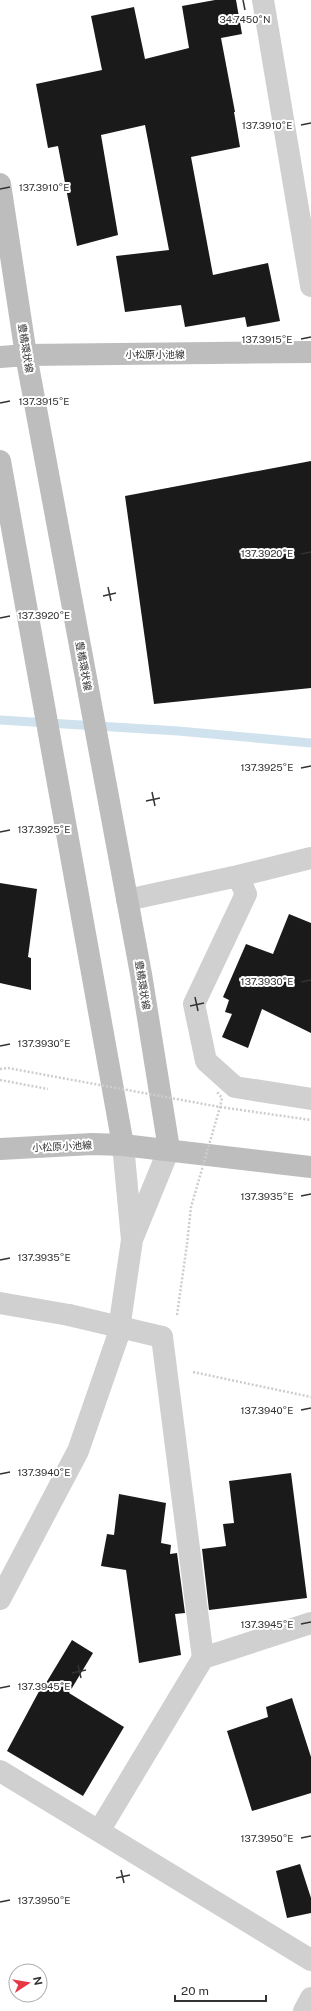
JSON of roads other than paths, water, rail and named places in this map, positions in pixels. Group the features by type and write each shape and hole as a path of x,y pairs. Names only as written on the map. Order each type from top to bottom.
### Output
{"main road":[{"name":"豊橋環状線","path":"0,184 26,355 127,900 169,1149"},
{"name":"小松原小池線","path":"0,357 26,355 311,352"},
{"path":"0,461 123,1145 169,1149 311,1167"},
{"name":"小松原小池線","path":"0,1149 92,1144 123,1145"}],"street":[{"path":"263,0 311,286"},
{"path":"127,900 238,876 311,858"},
{"path":"238,876 246,894 194,1004 206,1061 235,1087 311,1099"},
{"path":"0,1600 78,1451 118,1336 132,1240 123,1145"},
{"path":"132,1240 169,1149"},
{"path":"0,1303 69,1315 162,1337 203,1658 99,1831"},
{"path":"203,1658 311,1623"},
{"path":"0,1770 311,1960"},
{"path":"304,2011 311,1998"}],"waterway":[{"path":"0,720 178,731 311,743"}]}
